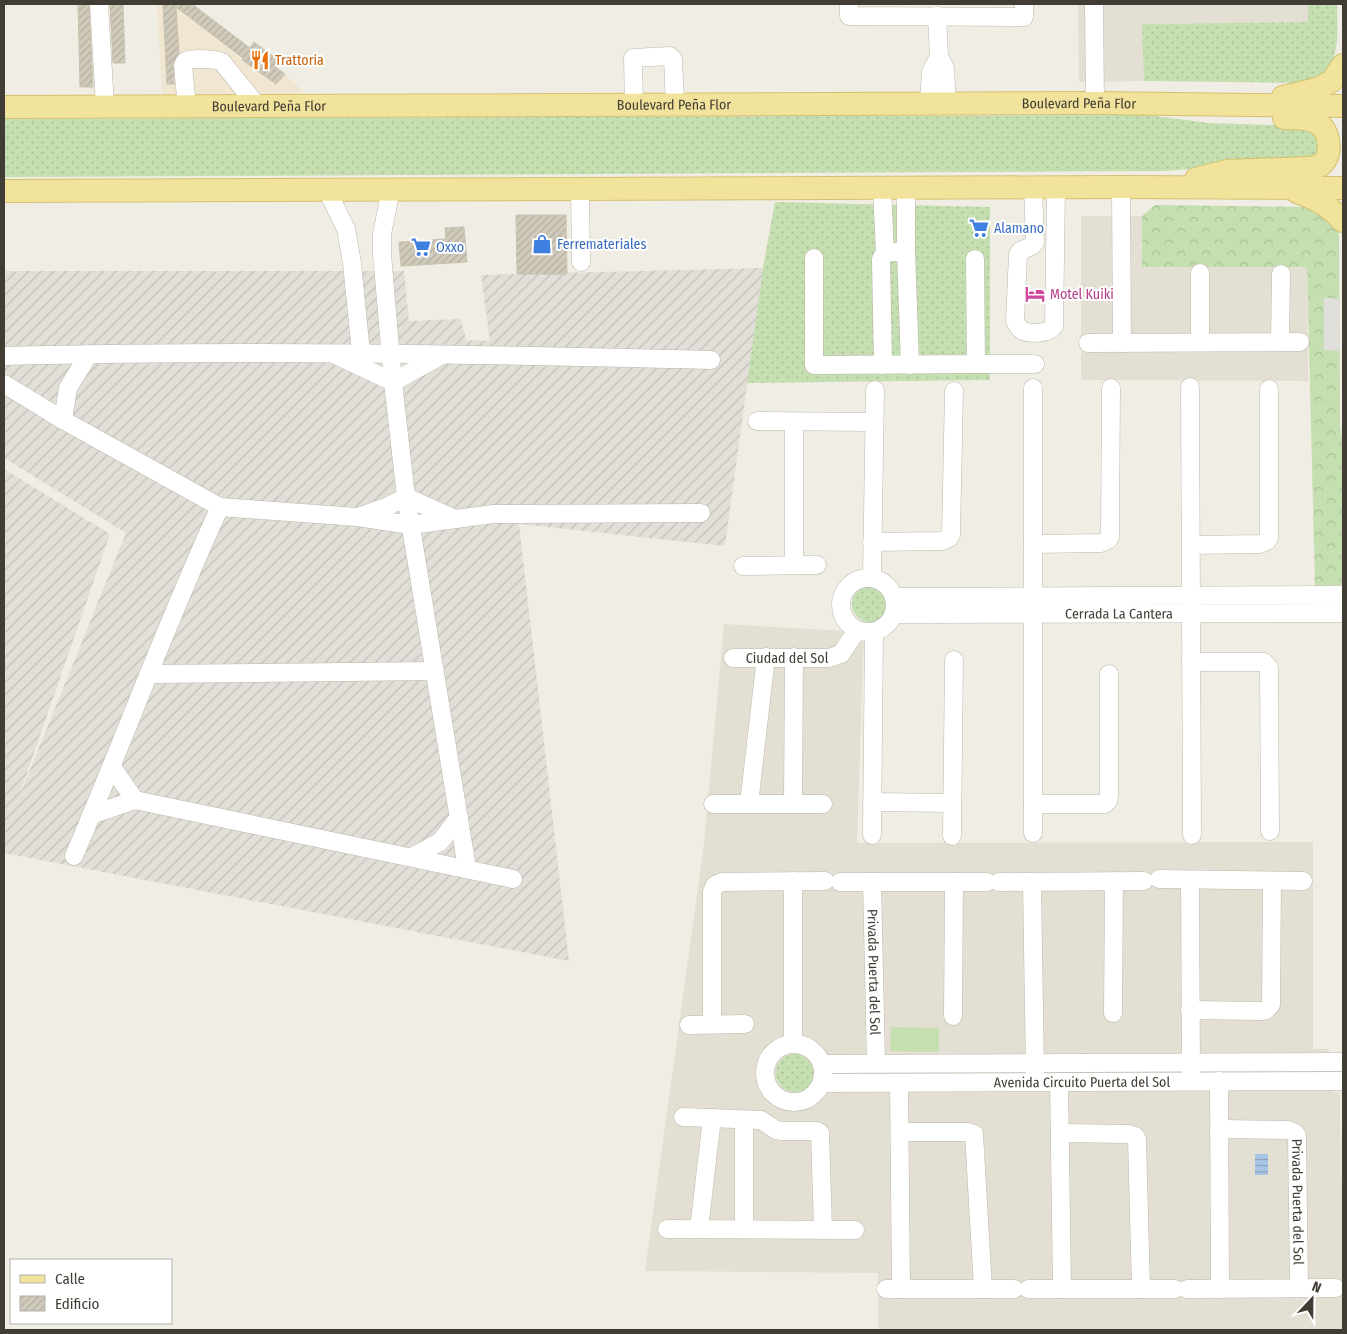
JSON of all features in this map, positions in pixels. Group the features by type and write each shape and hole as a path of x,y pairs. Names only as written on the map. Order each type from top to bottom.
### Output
{"main road":[{"path":"1251,105 1317,89 1332,81 1343,65"},
{"name":"Boulevard Peña Flor","path":"4,106 258,107 1095,103 1343,106"},
{"path":"1158,104 1222,118 1310,120 1324,128 1329,146 1325,160 1319,166 1227,171 1164,187"},
{"path":"4,191 1033,187 1343,188"},
{"path":"1269,188 1294,192 1316,199 1326,204 1343,220"}],"street":[{"path":"99,4 105,106"},
{"path":"849,4 849,16 918,10 937,16 956,10 1024,16 1024,4"},
{"path":"1094,4 1095,103"},
{"path":"937,16 939,56 945,68 938,104"},
{"path":"634,105 633,58 670,56 673,59 675,105"},
{"path":"187,107 183,66 189,60 217,60 222,62 258,107"},
{"path":"1032,246 1035,242 1033,187"},
{"path":"1055,247 1032,246 1020,251 1018,256 1015,321 1024,332 1048,332 1054,326 1056,187"},
{"path":"1121,187 1122,343"},
{"path":"882,188 886,253 881,259 883,365"},
{"path":"906,188 910,365"},
{"path":"391,189 382,234 382,254 393,382 406,498 467,868"},
{"path":"580,189 581,262"},
{"path":"327,190 346,229 352,263 361,353"},
{"path":"886,253 906,251"},
{"path":"814,258 814,365 1035,364"},
{"path":"975,259 976,364"},
{"path":"1200,273 1200,342"},
{"path":"1280,342 1281,274"},
{"path":"1088,343 1300,342"},
{"path":"330,352 393,382"},
{"path":"4,356 330,352 711,360"},
{"path":"393,382 445,353"},
{"path":"63,420 68,388 90,354"},
{"path":"4,384 63,420 220,507 357,517 411,525 493,514 701,513"},
{"path":"1190,387 1192,835"},
{"path":"1033,388 1033,833"},
{"path":"1033,544 1102,543 1110,537 1111,388"},
{"path":"1191,545 1260,544 1269,538 1269,389"},
{"path":"872,578 875,390"},
{"path":"872,542 942,541 951,535 954,391"},
{"path":"757,422 874,422"},
{"path":"794,422 794,565"},
{"path":"357,517 386,508 406,498 455,519"},
{"path":"74,856 196,560 220,507"},
{"path":"744,566 817,565"},
{"path":"872,578 886,584 894,606 887,626 866,631 848,622 842,611 842,598 848,587 859,580 872,578"},
{"name":"Cerrada La Cantera","path":"894,606 1033,596 1343,595"},
{"name":"Cerrada La Cantera","path":"894,606 1033,614 1343,613"},
{"path":"866,631 872,835"},
{"name":"Ciudad del Sol","path":"733,658 829,658 841,654 866,631"},
{"path":"793,804 794,657"},
{"path":"749,804 766,658"},
{"path":"952,836 954,660"},
{"path":"1191,662 1264,662 1269,668 1270,831"},
{"path":"149,674 434,671"},
{"path":"1033,804 1105,804 1108,801 1109,674"},
{"path":"112,767 135,800"},
{"path":"91,815 135,800 513,879"},
{"path":"872,802 952,803"},
{"path":"713,804 823,804"},
{"path":"412,857 440,842 459,817"},
{"path":"1190,880 1191,1081"},
{"path":"1190,1010 1262,1011 1271,1005 1272,880"},
{"path":"793,881 793,1043"},
{"path":"1113,1013 1114,881"},
{"path":"712,1024 713,888 722,882 1303,881"},
{"name":"Privada Puerta del Sol","path":"872,882 876,1063"},
{"path":"953,1016 954,882"},
{"path":"1032,882 1035,1082"},
{"path":"689,1025 746,1024"},
{"path":"793,1043 811,1048 818,1055 822,1064 824,1074 822,1083 817,1092 810,1098 791,1102 777,1096 768,1086 765,1067 775,1050 783,1045 793,1043"},
{"name":"Avenida Circuito Puerta del Sol","path":"822,1064 1343,1062"},
{"path":"1219,1081 1220,1289"},
{"name":"Avenida Circuito Puerta del Sol","path":"822,1083 1343,1081"},
{"path":"1059,1082 1062,1289"},
{"path":"899,1083 900,1132 894,1288 1336,1288"},
{"path":"761,1120 777,1096"},
{"path":"683,1117 761,1120 776,1130 817,1131 820,1133 823,1229"},
{"path":"699,1229 712,1118"},
{"path":"744,1120 744,1229"},
{"name":"Privada Puerta del Sol","path":"1219,1129 1288,1130 1297,1136 1300,1288"},
{"path":"900,1132 968,1132 974,1134 983,1289"},
{"path":"1060,1134 1128,1134 1135,1136 1137,1140 1141,1289"},
{"path":"667,1229 855,1230"}],"shaded area":[{"path":"157,4 192,4 285,74 305,93 162,94"},
{"path":"1078,4 1308,4 1308,22 1143,24 1144,81 1079,82"},
{"path":"1081,216 1142,216 1143,267 1307,267 1308,381 1081,380"},
{"path":"763,268 725,546 519,524 569,961 4,853 4,469 110,534 17,802 126,533 4,458 4,271 404,271 409,321 461,319 466,340 490,341 481,275"},
{"path":"1324,298 1340,299 1339,351 1324,350"},
{"path":"724,624 864,632 857,843 1313,842 1313,1049 1329,1049 1330,1091 1340,1093 1343,1194 1343,1330 878,1330 878,1273 645,1271 704,844"}],"green space":[{"path":"1308,4 1337,4 1335,55 1326,72 1315,80 1303,83 1144,81 1142,24 1308,22"},
{"path":"1146,115 1209,123 1305,126 1319,130 1318,158 1166,171 4,177 4,119"},
{"path":"775,202 990,207 990,380 747,383 763,268"},
{"path":"1155,205 1312,207 1334,223 1339,233 1340,425 1343,446 1343,583 1341,585 1315,586 1307,267 1142,267 1142,216"},
{"path":"870,586 882,592 888,604 882,616 870,622 858,616 852,604 858,592"},
{"path":"891,1027 939,1028 939,1052 890,1051"},
{"path":"795,1054 808,1060 814,1073 808,1086 795,1092 782,1086 776,1073 782,1060"}],"water":[{"path":"1255,1154 1268,1154 1268,1175 1255,1175"}],"building":[{"path":"78,4 89,4 93,87 80,87"},
{"path":"110,4 123,4 125,63 113,63"},
{"path":"163,4 192,4 250,48 254,42 278,60 274,66 285,74 276,84 242,60 243,58 176,7 179,53 173,63 174,84 167,84"},
{"name":"Ferremateriales","path":"516,215 566,215 567,274 517,274"},
{"path":"464,227 467,262 401,266 399,242 446,239 445,228"}],"place":[{"name":"Trattoria","path":"260,60"},
{"name":"Alamano","path":"979,228"},
{"name":"Ferremateriales","path":"542,244"},
{"name":"Oxxo","path":"421,247"},
{"name":"Motel Kuiki","path":"1035,294"}]}
